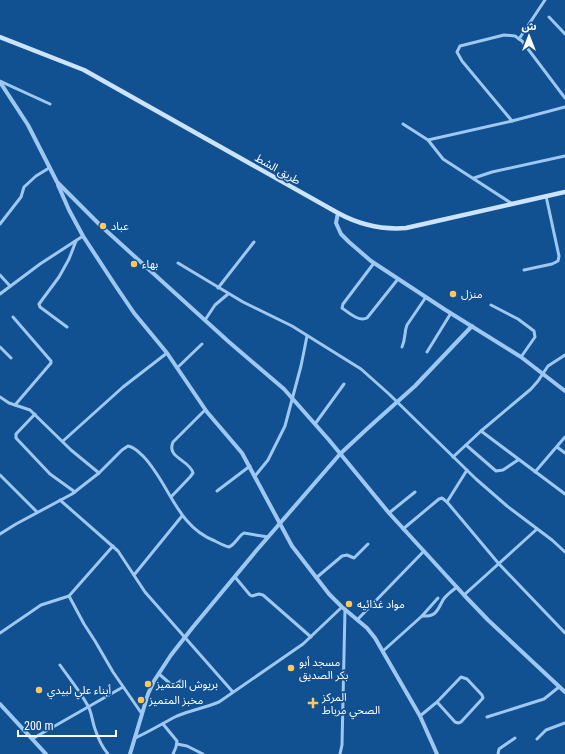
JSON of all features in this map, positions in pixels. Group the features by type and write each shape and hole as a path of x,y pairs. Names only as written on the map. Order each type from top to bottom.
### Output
{"main road":[{"name":"طريق الشط","path":"0,37 84,70 338,213 366,226 398,229 565,192"}],"street":[{"path":"519,38 545,0"},
{"path":"549,17 565,34"},
{"path":"512,121 462,61 456,52 458,47 497,37 512,35 519,38 565,98"},
{"path":"0,81 50,104"},
{"path":"0,81 28,125 57,182 63,198 98,261 134,313 167,353 205,410 242,453 292,546 316,578 344,608 372,633 420,716 437,754"},
{"path":"428,140 565,107"},
{"path":"403,124 428,140 443,159 511,203"},
{"path":"474,178 492,172 565,156"},
{"path":"0,224 21,197 24,187 36,176 49,168"},
{"path":"57,182 95,221 205,320 275,380 292,397 389,513 424,552 488,620 565,692"},
{"path":"524,270 552,264 558,261 559,256 546,196"},
{"path":"338,213 336,223 341,234 374,263 521,357 565,390"},
{"path":"0,294 40,264 83,236"},
{"path":"66,327 40,307 39,304 59,277 76,241"},
{"path":"218,288 254,242"},
{"path":"374,263 345,300 342,305 343,308 360,319 369,317 398,279"},
{"path":"178,264 253,308 292,326 361,369 453,457 507,506 565,552"},
{"path":"0,275 10,286"},
{"path":"205,320 215,305 228,294"},
{"path":"402,347 405,339 405,330 426,297"},
{"path":"491,306 518,319 534,331 535,337 521,357"},
{"path":"427,352 451,313"},
{"path":"13,317 51,360 51,363 15,405"},
{"path":"130,754 148,694 159,674 185,637 268,537 340,454 434,368 472,326"},
{"path":"255,476 268,460 284,430 301,366 307,336"},
{"path":"177,368 202,344"},
{"path":"0,347 10,358"},
{"path":"63,441 118,391 167,353"},
{"path":"453,457 531,389 546,368 565,355"},
{"path":"315,424 344,384"},
{"path":"0,397 9,403 30,410 99,473"},
{"path":"171,497 190,478 193,472 190,467 174,454 171,445 205,410"},
{"path":"35,414 16,434 16,438 50,474 75,492"},
{"path":"481,431 565,494"},
{"path":"535,472 565,437"},
{"path":"466,445 496,471 504,470 518,460"},
{"path":"0,534 75,492 99,473 128,446 132,447 145,459 158,475 182,516 194,530 202,536 225,546 232,546 244,533 268,537"},
{"path":"557,446 565,453"},
{"path":"217,491 250,466"},
{"path":"447,502 467,470"},
{"path":"0,475 37,512"},
{"path":"0,484 4,480"},
{"path":"389,513 415,492"},
{"path":"403,529 438,498 442,498 499,564 565,633"},
{"path":"60,500 113,546 126,562 145,592 232,691"},
{"path":"134,575 182,516"},
{"path":"464,595 537,529"},
{"path":"316,578 342,556 347,555 354,558 368,544"},
{"path":"0,633 41,605 69,596 113,546"},
{"path":"358,619 424,552"},
{"path":"235,577 250,595 263,595 311,637"},
{"path":"422,616 429,616 436,613 443,600 457,587"},
{"path":"69,596 84,624 123,687 142,714"},
{"path":"383,651 422,616 438,598"},
{"path":"135,738 185,713 205,708 219,702 232,691 303,644 344,608"},
{"path":"340,754 342,745 344,608"},
{"path":"60,664 88,706 95,729 104,749 108,754"},
{"path":"159,674 173,686 182,680"},
{"path":"420,716 437,702 461,677 467,679 483,698 461,722 458,723 455,722 437,702"},
{"path":"32,739 123,687"},
{"path":"487,717 544,699 559,687"},
{"path":"0,704 46,754"},
{"path":"537,738 546,730 565,723"},
{"path":"163,724 175,739 177,744 173,754"},
{"path":"498,754 499,749 515,738"},
{"path":"177,744 187,746 203,754"}],"place":[{"name":"عباد","path":"103,226"},
{"name":"بهاء","path":"134,264"},
{"name":"منزل","path":"453,294"},
{"name":"مواد غذائيه","path":"349,604"},
{"name":"مسجد أبو بكر الصديق","path":"291,668"},
{"name":"بريوش المتميز","path":"148,684"},
{"name":"أبناء علي لبيدي","path":"39,690"},
{"name":"مخبز المتميز","path":"141,700"},
{"name":"المركز الصحي مرباط","path":"313,703"}]}
